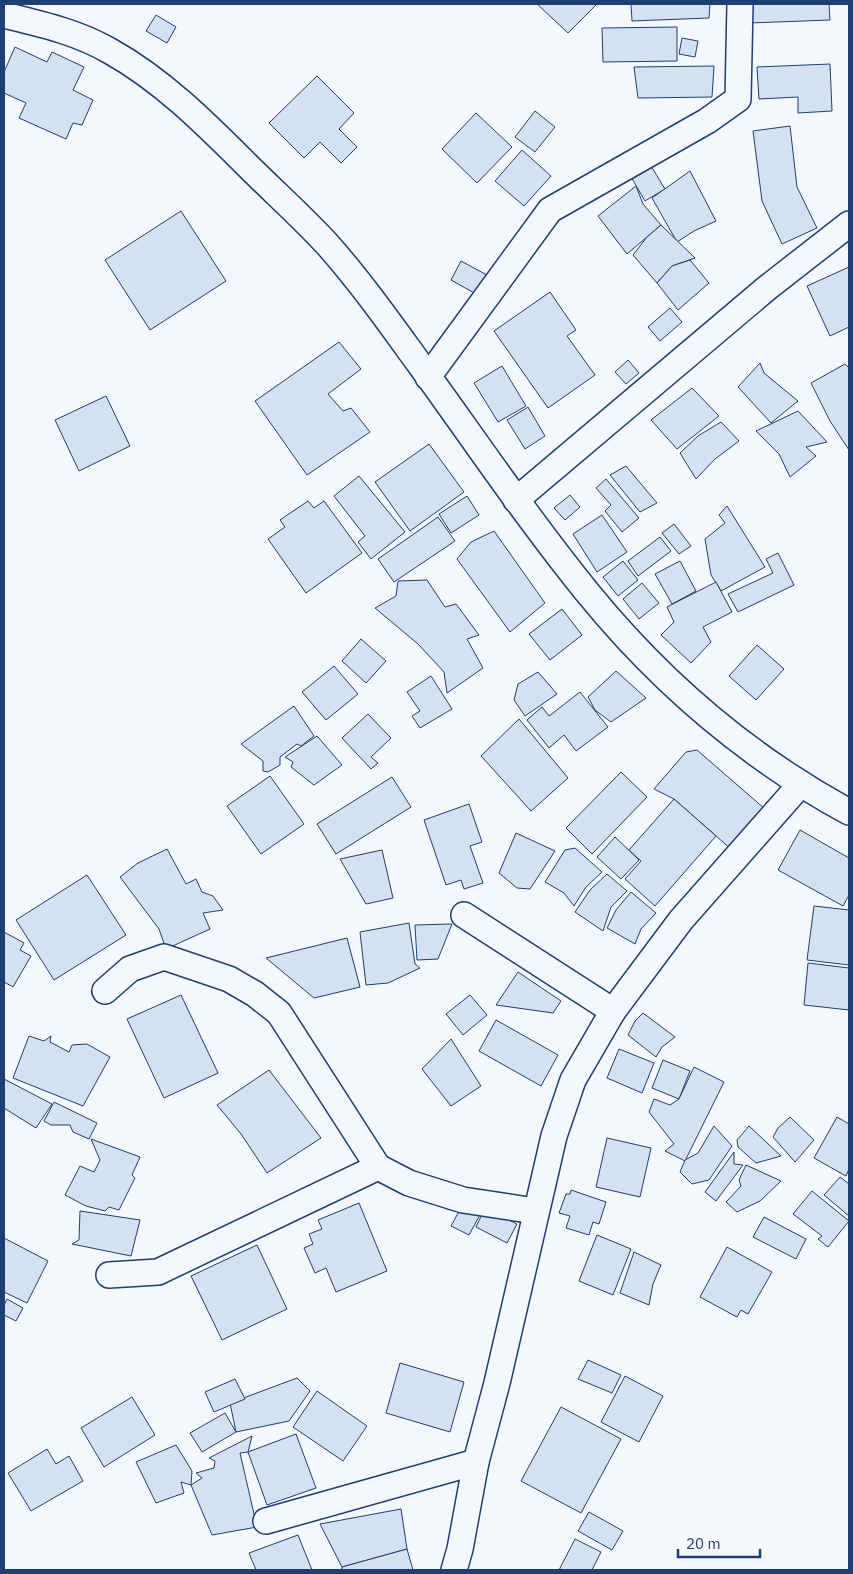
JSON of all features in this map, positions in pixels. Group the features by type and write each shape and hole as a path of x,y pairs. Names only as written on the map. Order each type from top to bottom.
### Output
{"street":[{"path":"428,376 550,210 706,121 738,99 740,4"},
{"path":"4,16 63,29 111,51 162,85 212,130 327,245 385,317 516,500 588,594 656,668 702,712 755,754 800,785 849,812"},
{"path":"516,500 767,288 849,224"},
{"path":"454,1570 476,1462 497,1383 535,1211 554,1136 573,1080 613,1011 681,920 800,785"},
{"path":"464,915 613,1011"},
{"path":"105,991 130,969 164,957 229,979 255,994 279,1013 378,1167 409,1183 463,1200 535,1211"},
{"path":"110,1275 158,1272 378,1167"},
{"path":"266,1521 476,1462"}],"building":[{"path":"537,4 597,4 568,33"},
{"path":"631,4 710,4 709,18 632,21"},
{"path":"748,4 829,4 830,20 749,23"},
{"path":"156,15 176,27 167,43 146,31"},
{"path":"677,27 677,61 603,62 602,28"},
{"path":"682,38 698,41 695,57 679,54"},
{"path":"15,47 47,62 52,52 84,67 73,90 93,100 82,125 73,123 66,139 19,118 26,103 4,93 4,72"},
{"path":"830,64 832,111 798,113 798,97 759,99 757,67"},
{"path":"714,66 712,97 638,98 634,67"},
{"path":"317,76 354,113 339,129 357,147 341,163 320,142 304,158 269,123"},
{"path":"535,111 555,127 535,152 515,137"},
{"path":"476,113 512,147 477,183 442,149"},
{"path":"790,126 797,187 817,228 782,244 762,201 753,131"},
{"path":"522,150 551,176 524,206 495,181"},
{"path":"651,166 665,189 645,201 631,177"},
{"path":"690,171 716,221 694,231 677,242 652,198"},
{"path":"636,186 643,204 661,225 627,254 598,216"},
{"path":"181,211 226,281 150,330 105,260"},
{"path":"661,225 695,258 672,266 657,283 633,255 647,237"},
{"path":"690,260 709,283 678,310 657,283 672,266"},
{"path":"461,261 487,275 476,294 451,280"},
{"path":"849,267 849,327 830,336 807,286"},
{"path":"550,292 576,330 567,336 595,375 548,408 494,331"},
{"path":"670,308 682,322 660,341 648,327"},
{"path":"339,342 361,369 328,394 343,411 351,408 370,432 307,475 255,401"},
{"path":"628,360 639,373 626,384 615,372"},
{"path":"760,363 764,373 798,401 771,423 738,387"},
{"path":"845,364 849,368 849,450 830,421 811,383"},
{"path":"502,366 526,406 498,422 474,383"},
{"path":"692,388 719,416 677,449 651,420"},
{"path":"106,396 130,446 79,471 55,420"},
{"path":"528,407 545,436 525,449 507,420"},
{"path":"798,411 827,442 806,447 816,456 790,477 779,454 756,431"},
{"path":"721,422 739,441 715,459 696,479 680,453 698,436"},
{"path":"429,444 464,492 410,531 375,482"},
{"path":"626,466 657,503 640,512 610,475"},
{"path":"359,476 405,532 371,559 358,542 365,536 334,496"},
{"path":"606,479 639,518 622,532 605,511 611,505 596,488"},
{"path":"570,495 580,507 565,520 554,508"},
{"path":"467,496 479,515 451,533 439,514"},
{"path":"308,501 314,508 324,501 362,553 306,593 268,539 285,527 280,520"},
{"path":"727,506 765,567 721,591 711,575 705,539 725,523 719,515"},
{"path":"602,515 627,552 597,572 573,534"},
{"path":"438,517 455,541 394,582 378,559"},
{"path":"674,524 691,546 679,554 662,533"},
{"path":"494,531 545,603 510,632 457,559 471,542"},
{"path":"660,537 671,551 638,576 628,561"},
{"path":"778,553 794,585 738,612 728,594 773,573 766,559"},
{"path":"623,561 638,580 618,596 603,577"},
{"path":"680,561 696,591 672,604 655,574"},
{"path":"427,580 445,607 456,604 479,635 467,639 483,668 447,693 444,672 418,644 375,608 396,596 398,581"},
{"path":"716,582 732,612 703,627 711,642 691,663 661,635 674,622 667,607"},
{"path":"642,583 659,603 639,619 623,599"},
{"path":"562,609 582,635 550,660 529,634"},
{"path":"361,639 386,661 366,683 342,661"},
{"path":"757,645 784,669 756,700 729,676"},
{"path":"334,666 358,694 326,720 302,692"},
{"path":"616,671 646,698 611,722 595,710 588,697"},
{"path":"538,672 557,694 525,716 514,700 518,684"},
{"path":"431,676 452,709 420,728 412,716 420,711 407,692"},
{"path":"580,692 608,727 576,751 564,735 549,748 527,720 542,707 549,716"},
{"path":"294,706 314,736 301,746 297,744 280,757 280,765 268,772 263,771 263,761 241,744"},
{"path":"368,714 391,738 371,757 378,763 371,769 342,738"},
{"path":"519,719 568,778 531,811 481,756"},
{"path":"317,736 342,765 314,785 291,767 293,762 285,757"},
{"path":"697,750 765,809 742,831 732,850 674,799 654,789 686,752"},
{"path":"621,772 647,797 592,854 566,828"},
{"path":"270,776 304,824 261,854 227,806"},
{"path":"392,777 411,807 336,854 317,824"},
{"path":"674,799 716,836 655,906 625,879 641,861 629,850"},
{"path":"469,804 482,842 470,846 483,883 464,889 461,880 446,885 424,820"},
{"path":"800,830 849,858 849,895 843,906 778,870"},
{"path":"516,833 555,851 530,889 517,888 499,873"},
{"path":"615,837 639,860 621,879 597,857"},
{"path":"575,848 602,872 586,887 574,906 564,893 545,882 565,850"},
{"path":"167,849 186,884 196,879 202,892 213,896 223,910 203,913 210,929 166,949 159,929 120,877 138,863"},
{"path":"382,850 393,898 366,904 340,859"},
{"path":"607,874 627,891 611,907 603,931 575,912 590,890"},
{"path":"87,875 126,935 54,980 16,920"},
{"path":"631,892 656,913 641,929 635,944 607,928 616,910"},
{"path":"814,906 849,910 849,965 807,960"},
{"path":"409,923 415,964 420,968 388,983 366,985 360,932"},
{"path":"452,924 438,959 417,960 415,925"},
{"path":"4,932 24,943 20,950 31,956 13,987 4,982"},
{"path":"347,938 360,987 314,998 266,958"},
{"path":"808,963 849,968 849,1010 804,1005"},
{"path":"518,972 561,1001 553,1013 496,1005"},
{"path":"181,995 218,1073 164,1098 127,1019"},
{"path":"470,995 487,1015 463,1035 446,1014"},
{"path":"643,1013 675,1037 662,1047 656,1057 628,1035 635,1021"},
{"path":"496,1020 558,1055 541,1086 479,1051"},
{"path":"29,1036 44,1041 51,1036 50,1042 69,1052 72,1045 87,1044 110,1057 83,1106 13,1078"},
{"path":"451,1039 481,1086 451,1106 422,1069"},
{"path":"619,1049 654,1063 642,1093 607,1078"},
{"path":"663,1060 690,1071 679,1099 652,1088"},
{"path":"694,1067 724,1082 685,1161 665,1151 674,1144 649,1112 654,1099 670,1105 679,1099"},
{"path":"269,1070 321,1138 267,1173 241,1134 217,1105"},
{"path":"4,1079 52,1104 36,1128 4,1108"},
{"path":"54,1102 97,1123 89,1139 73,1132 70,1125 51,1125 44,1121"},
{"path":"790,1117 814,1140 795,1162 773,1137 778,1128"},
{"path":"837,1117 849,1124 849,1169 846,1176 814,1158"},
{"path":"714,1126 732,1146 709,1180 692,1184 680,1172 685,1160 698,1153"},
{"path":"749,1126 781,1156 756,1163 738,1147 737,1140"},
{"path":"607,1138 651,1148 640,1197 596,1187"},
{"path":"91,1139 140,1157 132,1175 135,1178 119,1210 109,1207 105,1211 86,1206 65,1195 80,1166 94,1172 100,1160"},
{"path":"734,1152 734,1164 743,1165 716,1201 705,1192"},
{"path":"746,1165 781,1181 760,1201 737,1212 726,1202 741,1186 739,1180"},
{"path":"840,1177 849,1184 849,1216 824,1195"},
{"path":"571,1190 606,1202 599,1224 593,1222 589,1235 566,1228 570,1216 559,1213 566,1194 570,1194"},
{"path":"812,1191 849,1221 828,1247 818,1239 822,1236 793,1214"},
{"path":"359,1203 387,1271 336,1292 326,1268 315,1273 304,1248 313,1244 309,1234 322,1229 318,1220"},
{"path":"463,1204 481,1213 469,1235 451,1226"},
{"path":"485,1208 517,1224 507,1243 476,1227"},
{"path":"80,1211 140,1220 131,1256 72,1244 79,1240"},
{"path":"764,1217 806,1239 796,1259 753,1237"},
{"path":"597,1235 631,1249 613,1295 579,1281"},
{"path":"4,1238 48,1261 27,1303 4,1292"},
{"path":"257,1245 287,1309 222,1340 191,1276"},
{"path":"727,1247 772,1272 748,1314 741,1310 737,1317 700,1297"},
{"path":"634,1252 661,1265 653,1284 649,1305 620,1293"},
{"path":"7,1299 23,1308 16,1321 4,1315 4,1305"},
{"path":"588,1360 621,1375 612,1393 578,1379"},
{"path":"400,1363 464,1382 450,1432 386,1413"},
{"path":"625,1376 663,1396 639,1442 601,1422"},
{"path":"297,1378 310,1391 289,1421 236,1432 230,1403"},
{"path":"235,1379 245,1399 214,1412 205,1392"},
{"path":"317,1391 367,1426 343,1461 293,1427"},
{"path":"132,1397 155,1435 104,1467 81,1428"},
{"path":"561,1407 621,1439 581,1513 521,1481"},
{"path":"225,1413 236,1432 202,1452 190,1433"},
{"path":"296,1434 316,1488 267,1505 248,1452"},
{"path":"252,1436 248,1452 240,1453 257,1527 212,1535 191,1485 202,1478 196,1473 214,1468 215,1461 209,1458"},
{"path":"176,1445 192,1471 191,1485 181,1482 184,1493 156,1503 136,1462"},
{"path":"47,1449 56,1464 69,1456 83,1481 31,1511 8,1473"},
{"path":"401,1509 407,1549 342,1567 320,1524"},
{"path":"589,1512 623,1531 612,1550 578,1531"},
{"path":"298,1535 312,1570 256,1570 249,1553"},
{"path":"575,1539 601,1552 592,1570 559,1570"},
{"path":"407,1549 413,1570 342,1570 342,1567"}]}
